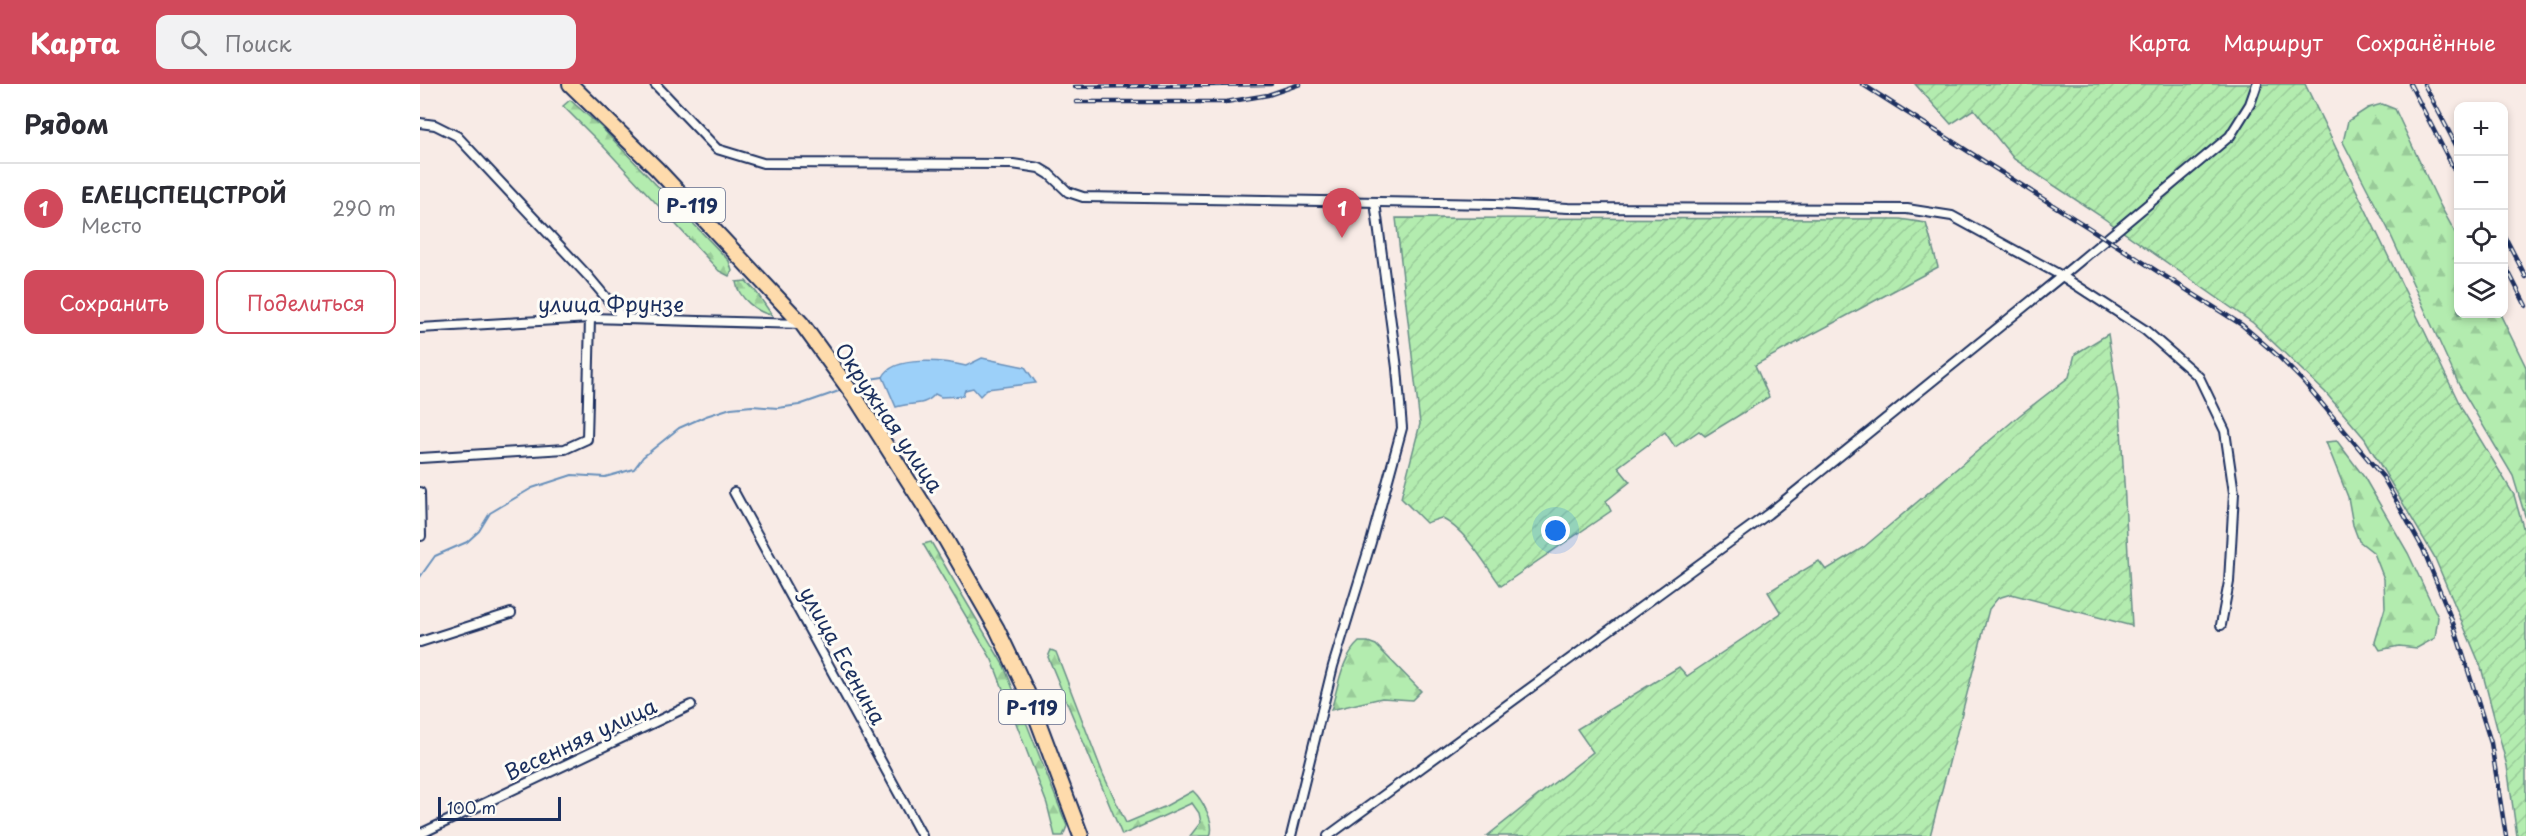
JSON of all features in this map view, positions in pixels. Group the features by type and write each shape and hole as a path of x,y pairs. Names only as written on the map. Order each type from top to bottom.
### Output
{"highway":[{"name":"Окружная улица","path":"578,86 802,324 857,400 973,585 1027,692 1081,836"}],"street":[{"path":"655,84 717,149 763,162 1012,164 1039,168 1068,192 1083,197 1569,208 1907,209 1952,216 2062,276 2145,330 2199,377 2225,431 2234,494 2229,582 2221,625"},
{"path":"1328,836 1768,514 2062,276 2230,136 2250,104 2257,84"},
{"path":"420,123 435,125 457,136 588,276 623,318"},
{"path":"1291,836 1333,666 1371,542 1402,428 1397,368 1375,202"},
{"path":"420,458 565,449 587,439 590,318"},
{"name":"улица Фрунзе","path":"420,328 590,318 802,324"},
{"path":"420,492 421,536"},
{"name":"улица Есенина","path":"734,492 922,836"},
{"path":"420,642 510,613"},
{"name":"Весенняя улица","path":"420,834 691,705"}],"green space":[{"path":"1915,84 2305,84 2463,411 2514,495 2526,538 2526,836 2517,836 2507,766 2481,667 2434,556 2365,439 2325,392 2253,323 2099,215 2014,159 1974,109 1951,124"},
{"path":"570,100 601,127 729,261 732,271 729,276 719,271 563,106"},
{"path":"2382,104 2395,109 2454,231 2454,318 2502,318 2526,367 2526,519 2513,476 2459,385 2388,229 2343,142 2348,121 2368,108"},
{"path":"1396,218 1900,219 1926,223 1938,267 1755,365 1769,397 1705,436 1699,431 1675,447 1665,432 1618,467 1630,482 1606,501 1611,511 1501,586 1459,531 1441,518 1426,523 1401,498 1420,424"},
{"path":"746,281 772,315 760,311 744,299 736,282"},
{"path":"2108,334 2120,410 2132,626 2011,594 1998,598 1989,609 1930,836 1487,836 1593,752 1577,729 1679,667 1687,676 1781,613 1768,592 1819,561 1826,570 1864,547 2020,415 2069,377 2075,354"},
{"path":"2337,441 2364,477 2408,553 2438,617 2435,638 2417,648 2399,646 2380,650 2375,642 2385,608 2384,579 2374,553 2359,541 2353,525 2348,497 2326,442"},
{"path":"931,542 1004,666 1067,826 1063,836 1055,836 1047,804 992,660 923,544"},
{"path":"1359,642 1376,645 1421,691 1412,700 1382,698 1331,710 1344,665"},
{"path":"1051,650 1056,652 1103,774 1126,823 1164,807 1193,791 1210,819 1210,836 1190,836 1201,822 1199,813 1192,803 1122,835 1048,657"}],"water":[{"path":"982,358 1025,367 1036,383 987,389 980,396 973,388 965,390 963,396 941,397 935,394 922,403 896,407 883,377 897,365 934,361 966,366"}],"waterway":[{"path":"857,381 883,377"},
{"path":"420,577 435,556 467,542 479,531 490,513 532,488 572,475 605,477 634,469 643,457 679,428 731,408 752,406 778,408 799,405 839,391"}],"railway":[{"path":"1075,87 1271,84"},
{"path":"1076,102 1226,102 1268,95 1300,84"},
{"path":"1862,84 2242,325 2303,381 2383,477 2423,549 2453,623 2491,743 2506,836"},
{"path":"2410,84 2454,169"},
{"path":"2424,84 2454,141"},
{"path":"2508,243 2526,277"},
{"path":"2505,264 2526,306"}],"place":[{"name":"ЕЛЕЦСПЕЦСТРОЙ","path":"1342,238"}]}
